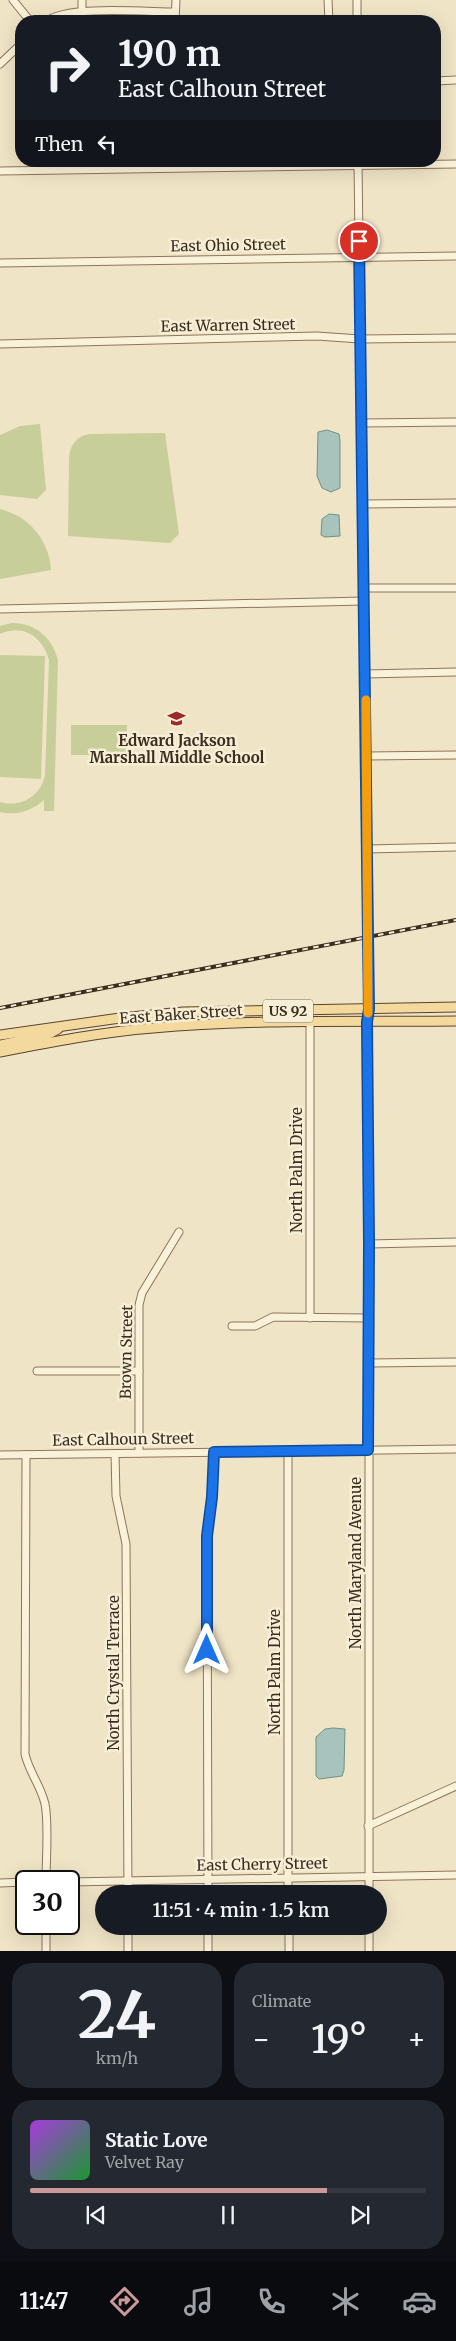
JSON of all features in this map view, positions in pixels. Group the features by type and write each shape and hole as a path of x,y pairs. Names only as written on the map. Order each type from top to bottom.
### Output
{"main road":[{"name":"East Baker Street","path":"0,1035 120,1018 183,1012 456,1007"},
{"name":"East Baker Street","path":"0,1052 82,1037 146,1028 456,1021"},
{"path":"0,1045 46,1035 60,1028"}],"street":[{"path":"13,0 25,15"},
{"path":"82,0 82,11"},
{"path":"59,15 82,11 175,12 176,0"},
{"path":"328,0 329,15"},
{"path":"357,0 358,15"},
{"path":"0,64 15,50"},
{"path":"441,81 456,80"},
{"path":"441,164 456,164"},
{"path":"0,171 119,167"},
{"name":"North Maryland Avenue","path":"358,167 369,1009 367,1022 369,1244 368,1885"},
{"name":"East Ohio Street","path":"0,262 456,256"},
{"name":"East Warren Street","path":"0,344 317,336 360,339 456,338"},
{"path":"362,423 456,422"},
{"path":"363,504 456,503"},
{"path":"364,588 456,588"},
{"path":"0,609 364,601"},
{"path":"366,674 456,672"},
{"path":"367,756 456,755"},
{"path":"367,850 456,847"},
{"name":"North Palm Drive","path":"310,1023 310,1318"},
{"name":"Brown Street","path":"139,1453 140,1299 179,1232"},
{"path":"369,1244 456,1242"},
{"path":"232,1326 254,1326 273,1317 368,1318"},
{"path":"369,1363 456,1362"},
{"path":"36,1371 139,1371"},
{"name":"East Calhoun Street","path":"0,1455 456,1449"},
{"name":"North Palm Drive","path":"288,1451 288,1885"},
{"path":"208,1885 207,1536 212,1497 214,1452"},
{"name":"North Crystal Terrace","path":"115,1454 116,1496 126,1544 128,1885"},
{"path":"26,1455 25,1754 28,1769 41,1789 46,1806 46,1870"},
{"path":"368,1826 454,1788"},
{"name":"East Cherry Street","path":"80,1882 456,1875"},
{"path":"0,1883 15,1882"},
{"path":"46,1935 46,1951"},
{"path":"128,1935 128,1951"},
{"path":"208,1935 208,1951"},
{"path":"289,1935 289,1951"},
{"path":"369,1935 370,1951"}],"green space":[{"path":"40,424 46,490 37,499 0,495 0,435 20,426"},
{"path":"165,433 179,534 170,543 68,536 69,458 71,449 77,439 90,434"},
{"path":"0,509 20,517 36,531 46,549 51,570 0,579"},
{"path":"12,623 28,626 41,633 52,645 58,660 54,811 44,811 44,800 24,812 0,812 0,802 15,803 29,799 39,789 45,775 49,660 42,645 31,634 17,630 0,634 0,626"},
{"path":"0,655 45,656 41,779 0,777"},
{"path":"71,725 127,725 127,755 71,755"}],"water":[{"path":"327,430 339,434 340,440 340,488 331,492 322,488 317,476 318,432"},
{"path":"329,514 339,515 340,536 325,537 321,535 322,519"},
{"path":"325,1729 345,1729 344,1770 342,1776 319,1779 316,1776 316,1737"}],"railway":[{"path":"0,1008 456,920"}],"slow traffic":[{"path":"366,700 368,1013"}],"place":[{"name":"Edward Jackson Marshall Middle School","path":"177,719"}],"route":[{"path":"207,1650 207,1536 212,1497 214,1452 368,1450 367,1022 369,1009 359,241"}]}
